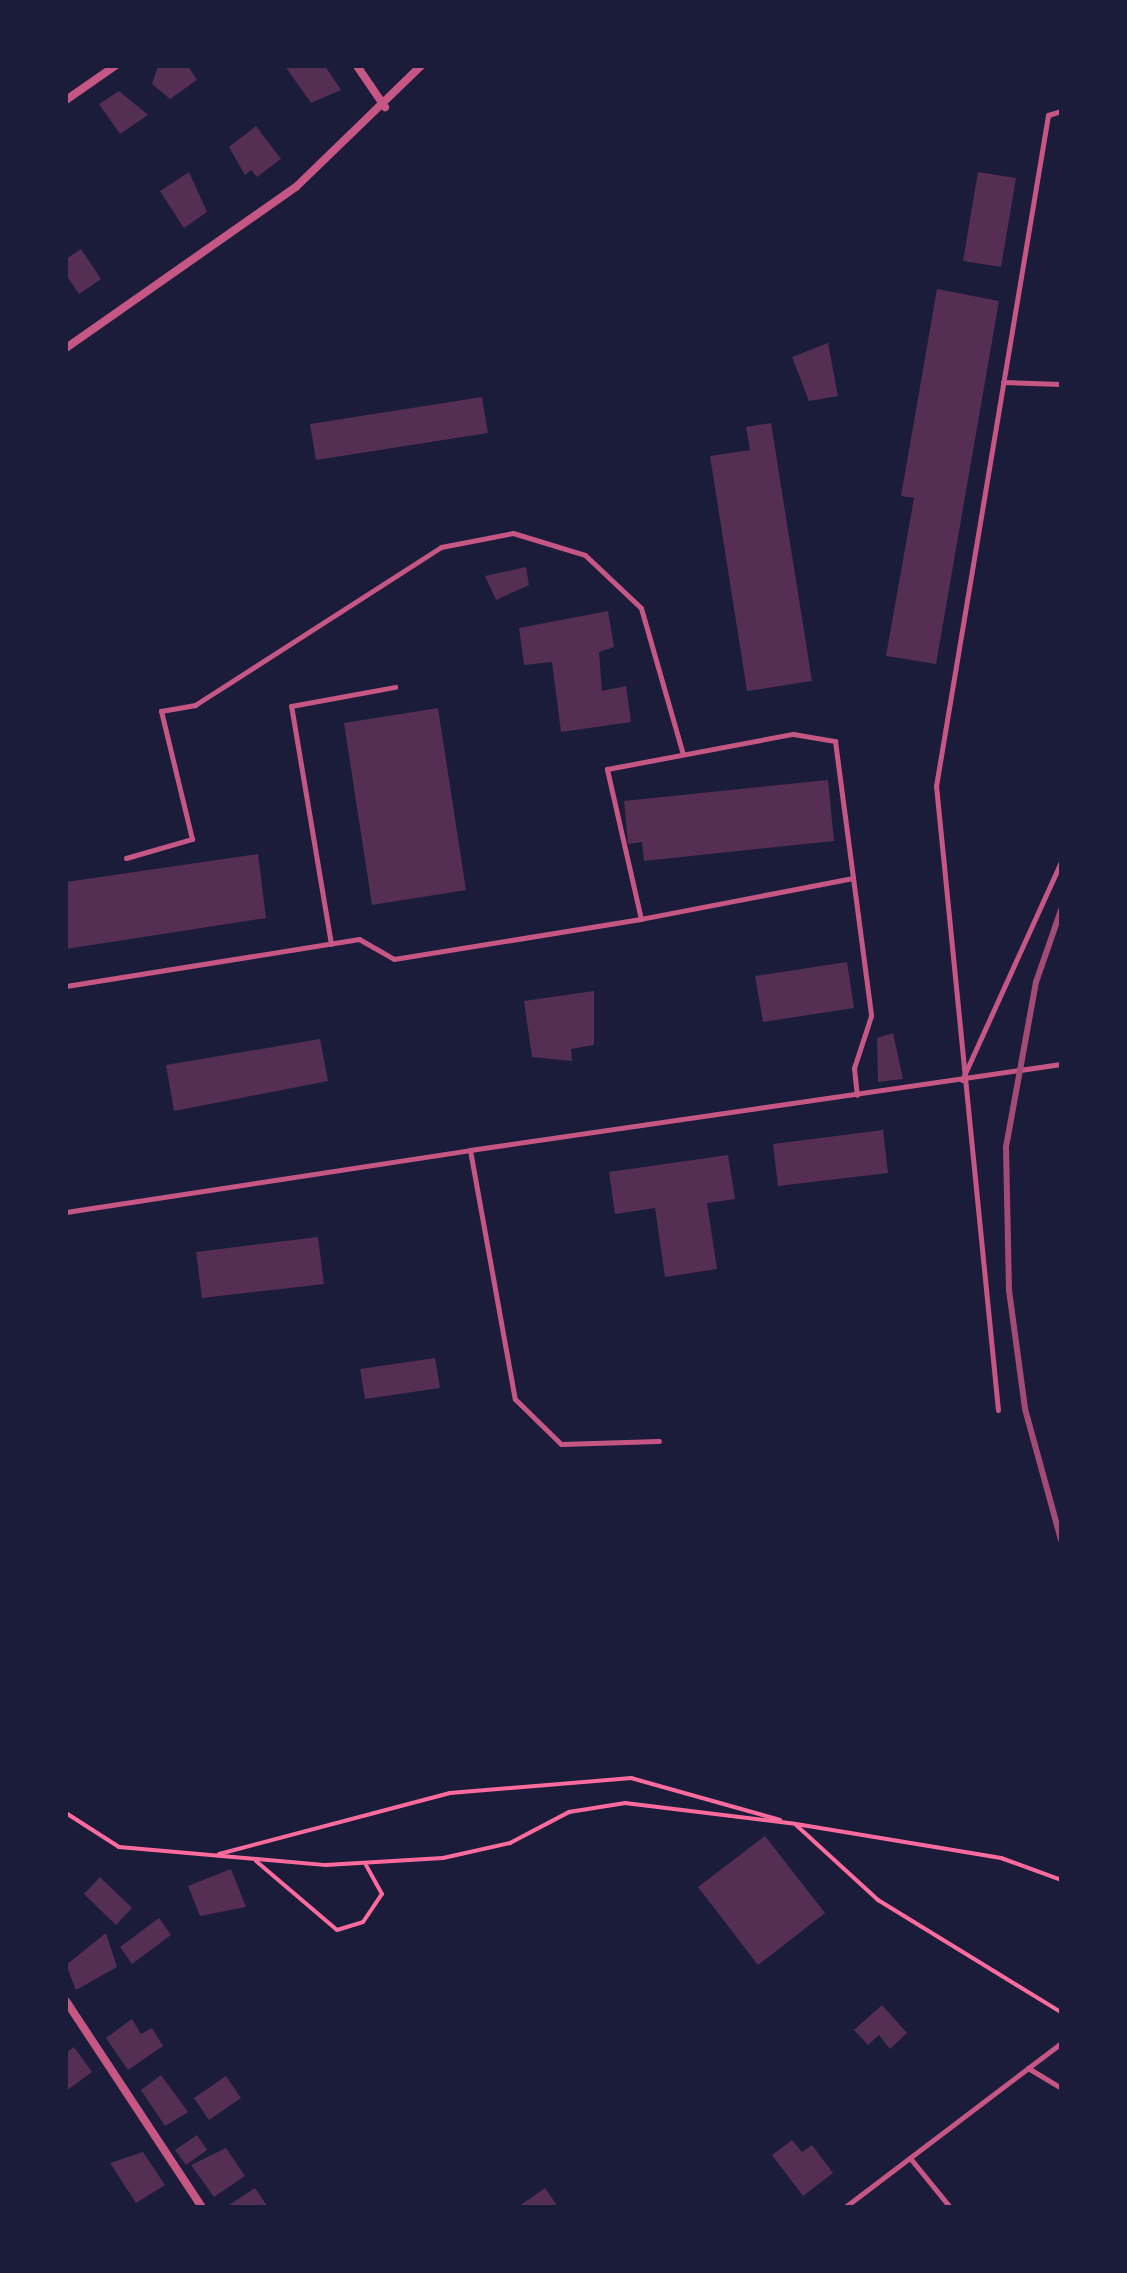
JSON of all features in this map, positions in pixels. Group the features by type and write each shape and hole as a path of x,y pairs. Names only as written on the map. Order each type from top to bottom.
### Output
{"street":[{"path":"66,100 115,66"},
{"path":"357,66 385,107"},
{"path":"66,348 296,187 385,107 421,66"},
{"path":"66,2001 202,2207"}],"lane":[{"path":"998,1410 962,1081 936,786 1048,115 1061,111"},
{"path":"1003,382 1061,384"},
{"path":"126,858 192,839 161,711 195,705 441,547 513,533 585,555 641,608 683,754"},
{"path":"331,944 291,706 395,687"},
{"path":"641,919 607,769 793,734 835,741 871,1016 854,1068 857,1095"},
{"path":"962,1081 1061,862"},
{"path":"66,986 359,939 394,959 641,919 853,878"},
{"path":"66,1212 1061,1064"},
{"path":"470,1150 515,1399 561,1444 659,1441"},
{"path":"845,2207 1061,2043"},
{"path":"1028,2068 1061,2088"},
{"path":"910,2158 950,2207"}],"path":[{"path":"212,1855 450,1793 631,1778 795,1824 878,1900 1061,2012"},
{"path":"66,1813 119,1847 366,1865 510,1843 569,1812 625,1803 795,1824 1001,1858 1061,1880"},
{"path":"254,1859 337,1930 363,1922 382,1894 366,1865"}],"building":[{"path":"158,66 188,66 197,80 170,99 152,84"},
{"path":"285,66 325,66 341,90 311,103"},
{"path":"119,91 148,115 120,134 99,104"},
{"path":"256,126 281,159 257,177 251,170 245,175 229,147"},
{"path":"189,172 207,212 184,228 160,191"},
{"path":"978,172 1016,178 1001,267 963,261"},
{"path":"81,249 101,279 79,294 66,275 66,259"},
{"path":"937,289 999,301 936,664 886,656 914,498 901,496"},
{"path":"828,343 838,396 809,401 792,357"},
{"path":"482,397 488,433 316,460 310,424"},
{"path":"771,423 812,681 747,691 710,456 750,450 746,427"},
{"path":"526,567 529,585 496,600 485,576"},
{"path":"608,611 614,647 599,652 602,691 626,686 631,722 561,732 552,662 524,665 519,628"},
{"path":"438,708 466,890 372,905 344,723"},
{"path":"828,780 834,841 644,861 642,842 628,844 624,801"},
{"path":"258,854 266,918 66,949 66,882"},
{"path":"847,962 854,1008 763,1022 755,976"},
{"path":"594,991 594,1045 571,1049 572,1061 532,1057 524,1001"},
{"path":"893,1033 903,1079 878,1082 877,1038"},
{"path":"320,1039 328,1081 174,1111 166,1065"},
{"path":"883,1130 888,1173 778,1186 773,1144"},
{"path":"728,1155 735,1199 707,1203 717,1269 665,1277 655,1208 615,1214 609,1172"},
{"path":"318,1237 324,1284 202,1298 196,1252"},
{"path":"435,1358 440,1388 365,1399 360,1369"},
{"path":"765,1836 825,1913 758,1965 698,1887"},
{"path":"231,1869 246,1907 200,1916 188,1886"},
{"path":"100,1877 132,1908 116,1925 84,1894"},
{"path":"159,1918 171,1935 132,1964 120,1947"},
{"path":"106,1933 117,1967 76,1990 66,1965"},
{"path":"882,2005 907,2033 890,2049 879,2035 868,2045 854,2030"},
{"path":"132,2019 141,2034 152,2028 163,2046 128,2070 106,2038"},
{"path":"74,2047 92,2072 66,2091 66,2053"},
{"path":"161,2075 188,2112 165,2126 141,2090"},
{"path":"226,2076 241,2098 209,2120 194,2098"},
{"path":"197,2135 207,2150 186,2165 175,2150"},
{"path":"792,2140 802,2152 812,2145 833,2173 803,2196 772,2155"},
{"path":"226,2148 245,2176 214,2197 191,2165"},
{"path":"143,2152 165,2185 136,2203 110,2163"},
{"path":"255,2188 268,2207 226,2207"},
{"path":"545,2188 558,2207 518,2207"}],"railway":[{"path":"1061,910 1036,982 1006,1147 1009,1290 1025,1409 1061,1540"}]}
